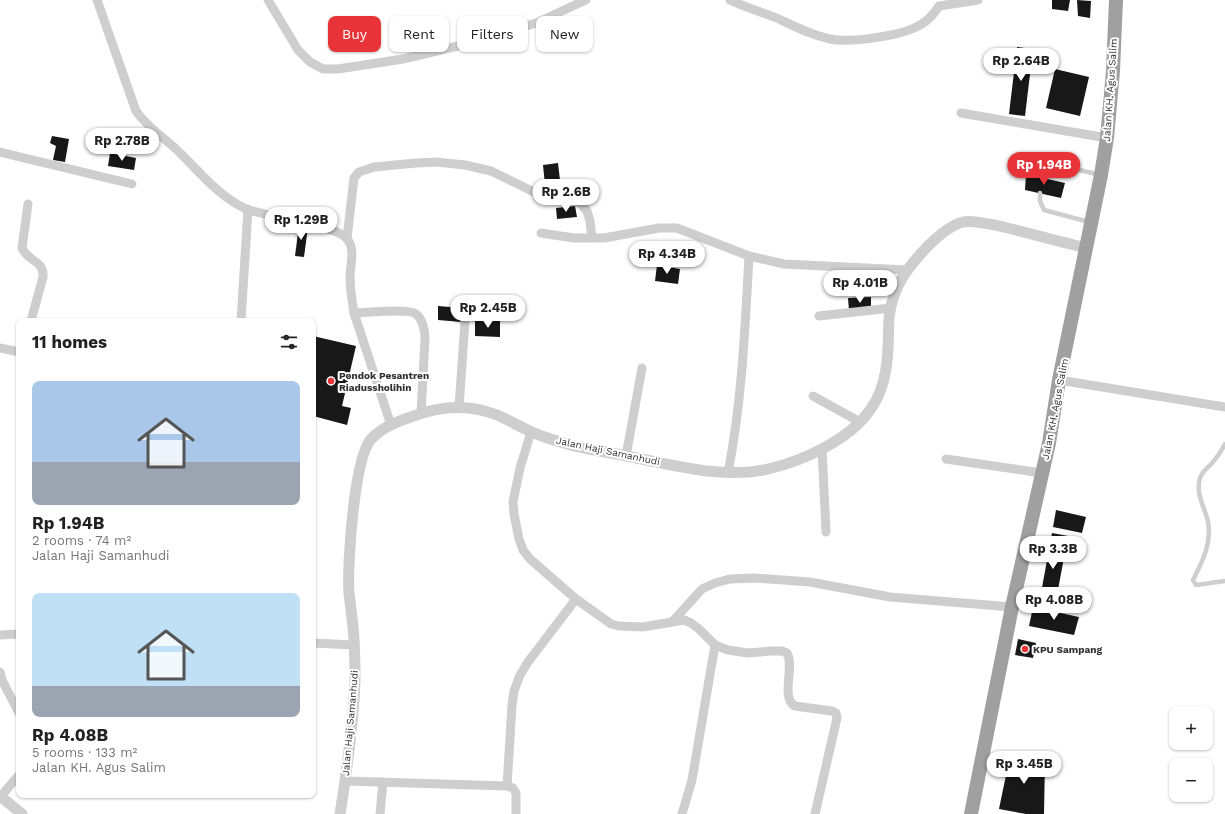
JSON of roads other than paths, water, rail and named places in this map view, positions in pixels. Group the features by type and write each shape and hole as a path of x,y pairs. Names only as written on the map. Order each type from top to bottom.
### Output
{"highway":[{"name":"Jalan KH. Agus Salim","path":"971,814 1012,607 1042,474 1059,380 1093,223 1107,138 1113,71 1116,0"}],"street":[{"path":"97,0 136,111 143,122 177,150 224,195 248,209 327,229 342,234 347,238 352,247 350,277 354,313 391,425"},
{"path":"268,0 298,50 310,62 323,68 338,69 402,59 475,42 536,23 586,0"},
{"path":"730,0 806,32 831,40 853,41 895,34 919,26 932,17 939,3 978,0"},
{"path":"961,113 1107,138"},
{"path":"0,152 132,184"},
{"path":"347,238 354,178 358,172 374,167 396,164 436,162 465,165 491,172 546,198 576,201 587,211 592,238"},
{"path":"28,204 22,248 25,254 39,264 43,270 43,276 32,318"},
{"path":"241,318 248,209"},
{"name":"Jalan Haji Samanhudi","path":"340,814 354,698 354,645 349,593 349,565 358,478 366,447 374,435 391,425 421,413 459,407 470,408 499,416 531,432 574,446 691,469 728,473 756,472 785,464 822,448 841,437 860,422 872,408 880,392 886,368 891,308 894,292 899,281 918,256 934,240 951,228 961,222 966,221 1001,227 1087,248"},
{"path":"541,233 574,238 592,238 617,236 660,228 677,228 749,256 784,264 907,270"},
{"path":"728,473 735,438 740,396 749,256"},
{"path":"459,407 466,307"},
{"path":"819,316 891,308"},
{"path":"354,313 400,311 417,314 424,332 425,340 421,413"},
{"path":"0,348 16,351"},
{"path":"626,456 642,368"},
{"path":"1059,380 1225,407"},
{"path":"813,396 860,422"},
{"path":"531,432 513,502 519,539 523,550 530,559 576,599 611,624 619,626 643,626 684,620 699,629 715,645 739,652 782,651 787,653 790,662 788,698 791,704 795,706 829,710 836,714 837,721 815,814"},
{"path":"822,448 826,532"},
{"path":"946,459 1042,474"},
{"path":"672,621 702,589 715,583 730,579 754,578 810,582 890,597 1012,607"},
{"path":"507,786 514,690 520,675 528,662 576,599"},
{"path":"0,635 16,634"},
{"path":"316,643 354,645"},
{"path":"682,814 692,780 715,645"},
{"path":"0,672 2,680 16,707"},
{"path":"16,778 0,796 22,814"},
{"path":"345,781 507,786 515,791 516,814"},
{"path":"380,814 383,782"}],"lane":[{"path":"1043,178 1046,165 1051,163 1101,175"},
{"path":"1040,193 1040,201 1044,210 1093,223"},
{"path":"1225,444 1200,476 1198,486 1208,522 1209,535 1207,550 1193,580 1196,585 1225,581"}],"place":[{"name":"Pondok Pesantren Riadussholihin","path":"331,381"},
{"name":"KPU Sampang","path":"1025,649"}]}
